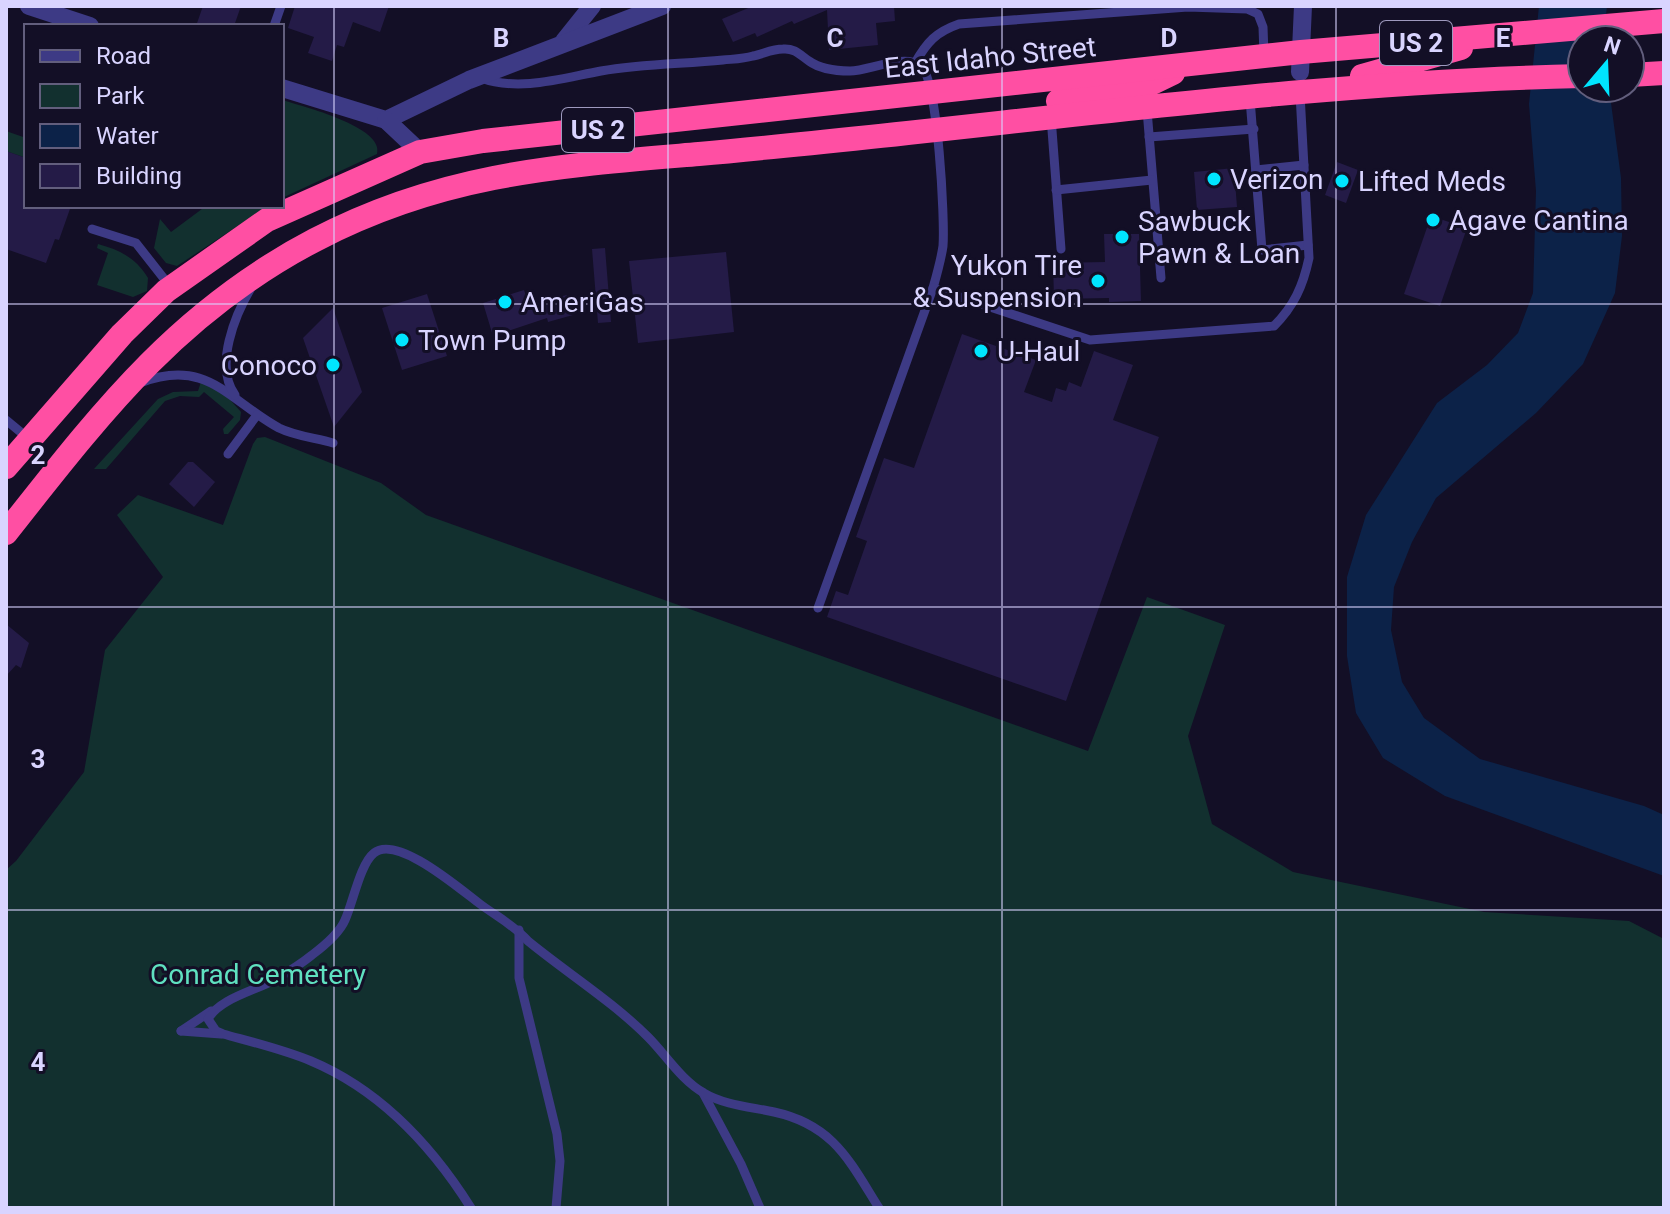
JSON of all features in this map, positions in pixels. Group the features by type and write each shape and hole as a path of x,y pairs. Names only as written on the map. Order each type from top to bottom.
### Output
{"highway":[{"name":"East Idaho Street","path":"6,533 114,399 165,345 192,322 264,270 312,241 427,193 479,180 571,165 1250,96 1300,72 1489,37 1664,21"},
{"path":"1300,72 1316,80 1362,77 1448,54 1489,37"},
{"name":"East Idaho Street","path":"6,467 122,334 171,288 267,220 420,152 483,141 1264,56 1300,72 1566,77"},
{"path":"936,130 973,115 1142,88 1188,65"}],"street":[{"path":"29,6 84,24"},
{"path":"549,52 571,36 592,6"},
{"path":"386,120 478,77 662,6"},
{"path":"1300,72 1303,6"},
{"path":"284,89 386,120 420,152"}],"lane":[{"path":"915,63 931,37 959,24 1188,7 1247,9 1258,14 1263,27 1264,56"},
{"path":"478,77 511,84 529,83 632,67 752,57 786,48 827,69 853,71 893,63 915,63 927,72 936,130 943,245 933,288 818,608"},
{"path":"933,288 1090,340 1274,326 1290,310 1304,283 1309,258 1300,72"},
{"path":"1250,96 1262,250 1308,245"},
{"path":"1146,107 1161,278"},
{"path":"1051,117 1061,249"},
{"path":"1149,137 1254,129"},
{"path":"1256,170 1304,165"},
{"path":"1056,190 1152,180"},
{"path":"92,229 136,243 171,288"},
{"path":"237,398 230,388 226,363 231,336 242,303 264,270"},
{"path":"114,399 142,382 169,375 193,377 216,384 283,430 333,443"},
{"path":"228,454 257,415"},
{"path":"6,420 29,439"},
{"path":"471,1208 414,1132 369,1095 311,1061 223,1034 181,1031 217,1006 275,979 328,942 345,921 367,861 380,849 388,848 409,855 444,875 519,930 528,941 629,1020 657,1051 703,1093 722,1102 780,1113 830,1138 849,1159 879,1208"},
{"path":"519,930 519,978 557,1134 559,1186 556,1208"},
{"path":"217,1006 208,1019 223,1034"},
{"path":"703,1093 741,1164 760,1208"}],"green space":[{"path":"284,101 356,127 376,144 377,154 284,197"},
{"path":"6,131 24,137 24,157 6,151"},
{"path":"203,208 265,208 177,266 166,263 154,248 160,219 171,232"},
{"path":"98,244 133,260 148,278 147,291 133,297 97,285 108,253 97,248"},
{"path":"201,382 224,393 241,412 240,420 228,434 224,434 223,429 234,417 204,392 199,397 180,396 165,401 106,469 94,469 158,399 173,392 198,391"},
{"name":"Conrad Cemetery","path":"265,437 381,483 426,515 1088,751 1147,597 1225,625 1188,736 1212,824 1293,872 1484,912 1629,921 1664,939 1664,1208 6,1208 6,870 84,772 105,650 163,577 117,515 138,495 223,525 253,444 257,438"}],"water":[{"path":"1539,6 1607,6 1605,24 1566,24 1566,104 1611,104 1621,178 1622,236 1615,293 1583,364 1536,413 1436,498 1412,542 1394,587 1391,630 1402,682 1424,718 1480,759 1644,806 1664,815 1664,876 1445,796 1383,758 1356,713 1347,656 1347,577 1366,515 1437,403 1487,365 1518,333 1533,293 1536,191 1529,104"}],"building":[{"path":"203,6 241,6 235,24 197,24"},
{"path":"295,6 389,6 380,32 353,22 344,47 337,45 332,61 308,53 314,37 288,28"},
{"path":"753,6 894,6 895,21 876,23 878,45 829,50 827,10 757,37 755,33 733,42 722,19"},
{"path":"6,151 24,157 24,208 70,208 59,240 55,239 46,263 6,249"},
{"path":"1337,162 1358,170 1346,203 1325,195"},
{"path":"1234,168 1237,207 1197,210 1194,172"},
{"path":"1431,216 1467,228 1440,306 1404,294"},
{"path":"1104,234 1139,234 1141,301 1054,299 1053,263 1105,262"},
{"path":"605,248 611,322 598,323 592,249"},
{"path":"726,252 734,332 638,343 629,261"},
{"path":"524,290 530,308 555,302 554,298 567,295 573,315 548,322 547,318 493,336 483,303"},
{"path":"427,294 447,356 402,370 382,308"},
{"name":"Conoco","path":"333,308 362,392 334,427 303,338"},
{"path":"962,334 1036,360 1024,392 1052,402 1056,388 1066,391 1069,382 1081,387 1094,351 1133,365 1113,420 1159,437 1066,701 827,617 836,591 848,595 867,541 856,537 884,458 914,468"},
{"path":"188,462 193,462 215,482 194,507 169,484"},
{"path":"6,624 29,643 21,668 16,665 6,676"}],"place":[{"name":"Verizon","path":"1214,179"},
{"name":"Lifted Meds","path":"1342,181"},
{"name":"Agave Cantina","path":"1433,220"},
{"name":"Sawbuck Pawn & Loan","path":"1122,237"},
{"name":"Yukon Tire & Suspension","path":"1098,281"},
{"name":"AmeriGas","path":"505,302"},
{"name":"Town Pump","path":"402,340"},
{"name":"U-Haul","path":"981,351"},
{"name":"Conoco","path":"333,365"}]}
